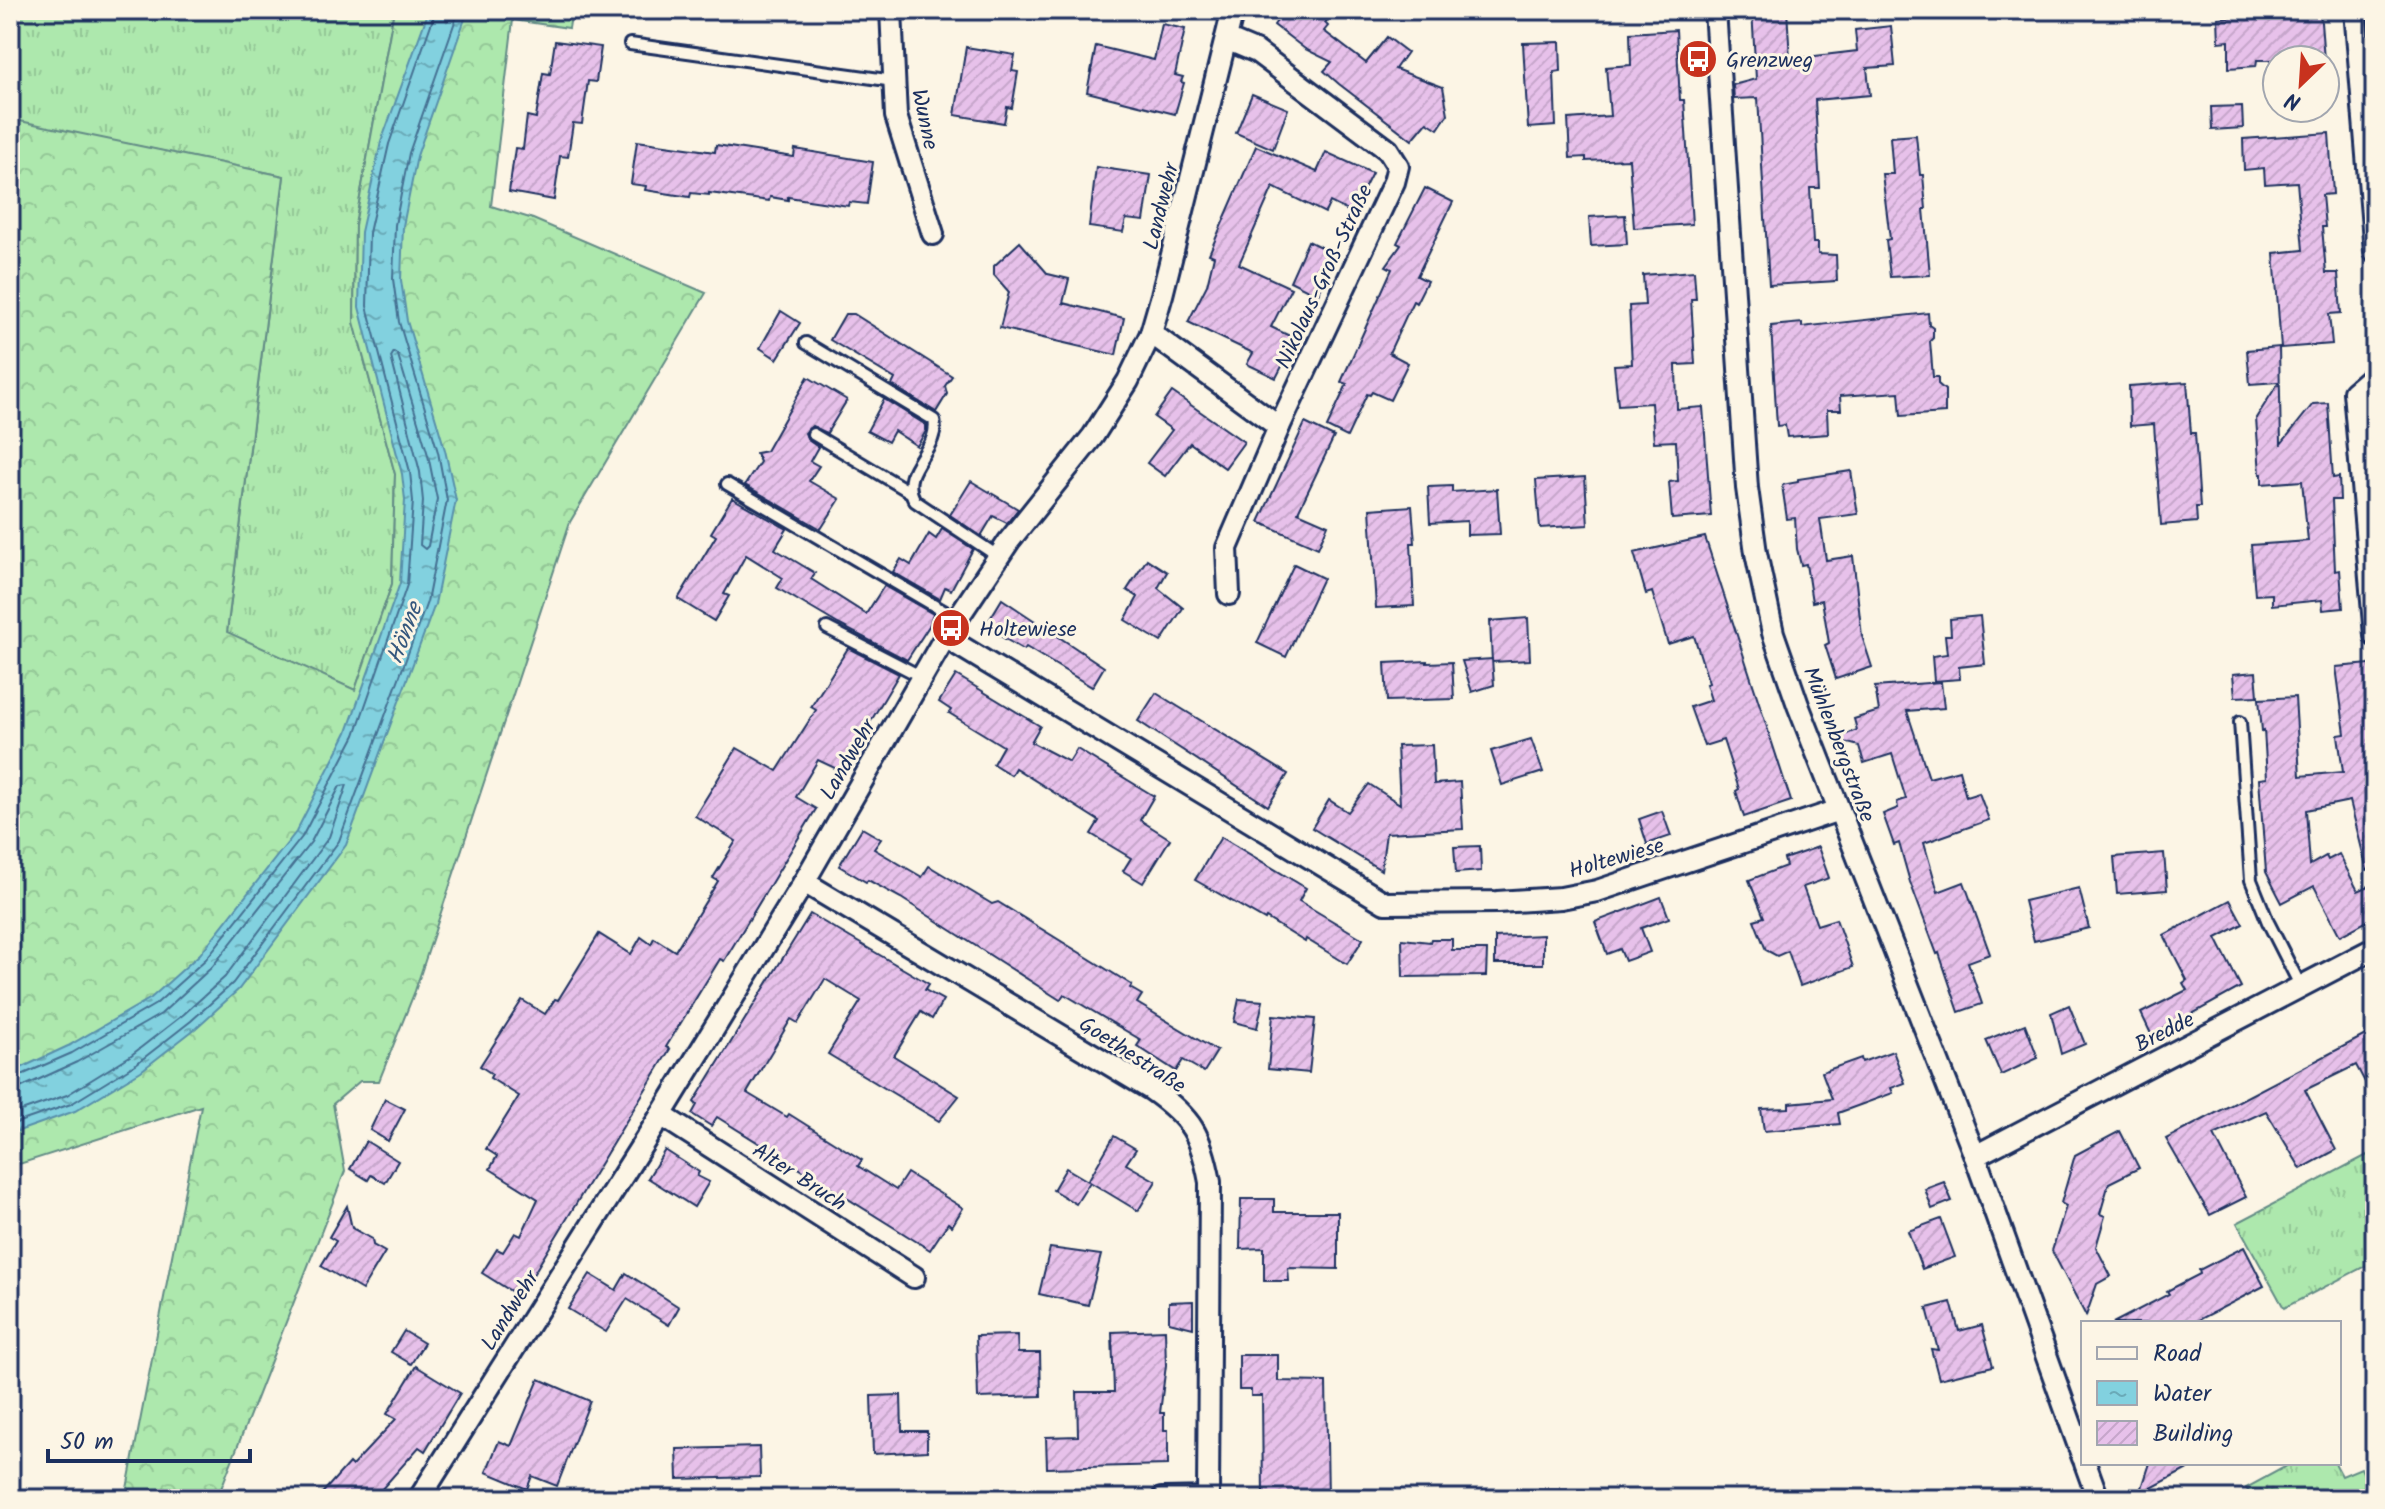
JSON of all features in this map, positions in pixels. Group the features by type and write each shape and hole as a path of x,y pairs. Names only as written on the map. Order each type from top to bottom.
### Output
{"street":[{"name":"Wunne","path":"891,10 896,116 933,234"},
{"name":"Landwehr","path":"419,1499 804,882 945,637 999,557 1093,436 1128,381 1151,333 1233,10"},
{"name":"Mühlenbergstraße","path":"1715,10 1743,450 1756,553 1773,633 1975,1156 2081,1452"},
{"path":"2355,10 2375,252"},
{"name":"Nikolaus-Groß-Straße","path":"1226,39 1257,52 1388,150 1398,166 1394,182 1279,427 1227,548 1229,594"},
{"path":"1151,333 1279,427"},
{"path":"2375,374 2354,392 2375,636"},
{"name":"Holtewiese","path":"945,637 1385,903 1497,902 1561,898 1597,891 1839,810"},
{"name":"Goethestraße","path":"804,882 1152,1090 1174,1105 1192,1126 1204,1149 1210,1182 1208,1498"},
{"name":"Bredde","path":"1975,1156 2375,948"},
{"name":"Alter Bruch","path":"661,1115 914,1277"},
{"name":"Mühlenbergstraße","path":"2086,1465 2098,1499"},
{"path":"1162,1499 1208,1498"}],"lane":[{"path":"630,44 894,81"},
{"path":"806,343 934,420 935,431 910,479 910,492 915,501 999,557"},
{"path":"813,434 910,492"},
{"path":"727,484 957,619"},
{"path":"827,628 922,677"},
{"path":"2240,722 2251,880 2301,987"}],"green space":[{"path":"10,10 394,10 355,225 354,321 395,474 392,584 355,690 227,633 284,176 15,121 10,142"},
{"path":"394,10 572,10 569,28 513,20 491,206 533,219 706,293 570,522 415,991 379,1081 360,1081 333,1104 345,1171 217,1499 125,1499 201,1106 10,1167 10,142 15,120 284,176 227,632 355,690 392,584 395,474 354,322 355,225"},
{"path":"2375,383 2375,585 2361,395"},
{"path":"2375,1151 2375,1261 2284,1308 2237,1223"},
{"path":"2288,1465 2336,1465 2342,1476 2361,1468 2375,1499 2254,1499 2246,1488"}],"water":[{"name":"Hönne","path":"429,10 468,10 417,156 403,226 401,280 407,321 445,450 456,500 435,604 346,845 239,989 196,1028 141,1071 75,1111 10,1134 10,1073 68,1046 151,998 200,954 296,832 347,732 400,583 405,500 402,474 359,307 361,232 381,142"}],"building":[{"path":"1285,10 1335,10 1325,23 1328,26 1324,31 1366,63 1387,37 1407,52 1395,69 1443,87 1448,114 1438,129 1427,122 1412,140 1339,84 1324,71 1332,62 1305,49 1274,25"},
{"path":"1752,10 1787,10 1790,59 1857,51 1855,30 1891,26 1895,66 1867,68 1870,95 1815,100 1820,188 1810,188 1813,243 1818,243 1818,254 1836,255 1837,281 1769,285 1758,98 1734,99 1733,85 1756,79"},
{"path":"2285,10 2320,10 2323,44 2261,44 2261,60 2257,60 2256,66 2229,68 2229,41 2219,42 2218,18 2285,14"},
{"path":"1162,24 1185,29 1175,75 1183,77 1181,82 1184,83 1175,114 1087,92 1096,46 1154,60"},
{"path":"1676,30 1692,224 1634,228 1629,159 1586,161 1586,157 1570,158 1568,119 1610,116 1606,67 1631,65 1630,33"},
{"path":"555,41 601,47 596,82 588,81 582,124 573,123 568,157 560,156 554,200 509,192 515,148 523,149 527,116 536,118 543,73 550,74"},
{"path":"1560,42 1561,71 1554,72 1556,126 1528,128 1523,43"},
{"path":"966,47 1015,55 1012,71 1018,72 1012,108 1007,107 1004,123 955,115"},
{"path":"1252,94 1288,109 1273,149 1236,133"},
{"path":"2242,106 2243,128 2212,130 2211,107"},
{"path":"2329,133 2333,194 2322,195 2325,227 2322,227 2326,273 2338,273 2341,313 2329,314 2332,344 2281,348 2274,253 2303,250 2297,182 2265,184 2264,168 2244,170 2243,139"},
{"path":"1916,135 1920,175 1923,175 1930,275 1890,277 1886,240 1890,239 1882,174 1893,174 1890,137"},
{"path":"637,141 715,152 716,145 794,157 795,149 873,162 867,204 849,202 848,206 788,197 788,200 770,197 769,201 709,193 691,193 690,197 645,190 646,186 631,184"},
{"path":"1256,146 1317,172 1326,152 1372,173 1352,213 1330,202 1325,213 1273,187 1239,264 1291,288 1271,327 1296,339 1276,378 1247,364 1253,353 1188,322 1207,285 1214,256 1209,254"},
{"path":"1096,167 1151,175 1144,221 1126,219 1123,232 1089,227"},
{"path":"1425,188 1453,202 1417,276 1427,281 1416,303 1413,301 1389,353 1408,363 1390,400 1372,392 1367,394 1347,437 1327,427 1347,384 1341,382 1392,269 1386,266 1401,245 1397,243"},
{"path":"1625,215 1627,244 1591,246 1589,217"},
{"path":"1308,241 1337,255 1318,295 1290,281"},
{"path":"1020,242 1048,274 1069,279 1063,303 1124,318 1116,355 1000,328 1009,292 994,275 994,266"},
{"path":"1694,271 1696,299 1691,299 1695,364 1676,365 1677,409 1703,407 1711,516 1672,519 1669,482 1678,481 1676,441 1654,442 1651,403 1618,405 1614,365 1632,364 1629,306 1645,305 1643,275"},
{"path":"781,311 800,323 777,359 760,348"},
{"path":"1928,313 1929,325 1933,328 1930,341 1933,377 1938,377 1938,384 1945,390 1945,413 1901,416 1899,392 1840,396 1841,410 1827,410 1828,434 1787,437 1785,425 1777,426 1771,326 1802,323 1802,327"},
{"path":"845,314 854,314 952,376 945,386 947,394 936,412 892,385 895,379 830,340"},
{"path":"2279,347 2281,444 2313,404 2328,403 2333,478 2339,477 2340,500 2332,500 2335,571 2340,570 2343,608 2323,610 2322,600 2272,605 2272,594 2255,595 2251,545 2308,541 2302,481 2262,484 2260,474 2256,418 2279,382 2250,384 2247,350"},
{"path":"808,377 847,400 827,433 812,426 805,433 808,440 818,447 810,461 819,466 809,481 840,499 821,529 745,485 760,462 756,453 766,451"},
{"path":"2187,382 2191,433 2195,433 2200,507 2196,507 2197,522 2161,525 2154,424 2130,426 2129,386"},
{"path":"1172,392 1244,442 1225,468 1190,443 1165,476 1147,463 1172,430 1154,417"},
{"path":"884,399 926,425 917,446 894,431 888,442 867,431"},
{"path":"1305,423 1334,437 1298,512 1328,525 1318,548 1259,522"},
{"path":"1851,471 1858,514 1820,519 1826,560 1853,556 1862,636 1872,667 1836,679 1825,645 1829,643 1822,600 1812,602 1806,564 1801,565 1797,549 1795,518 1787,519 1782,485 1798,482 1798,479"},
{"path":"1585,477 1588,525 1540,528 1536,480"},
{"path":"971,481 1018,509 1007,523 993,516 981,536 950,515"},
{"path":"1452,486 1452,492 1497,489 1500,534 1467,535 1467,521 1430,523 1428,487"},
{"path":"732,498 787,529 775,549 815,573 811,579 866,614 884,586 933,614 929,626 907,660 777,588 783,578 746,555 724,594 729,596 714,621 678,599 716,536 711,533"},
{"path":"1412,506 1414,606 1376,608 1370,509"},
{"path":"942,529 973,549 951,590 945,587 940,599 893,572 901,559 911,565 929,534 936,539"},
{"path":"1705,537 1791,801 1744,817 1736,791 1739,789 1723,740 1704,746 1690,707 1711,700 1706,684 1709,683 1694,636 1668,644 1652,592 1646,594 1634,553"},
{"path":"1147,559 1167,572 1158,588 1183,608 1161,642 1125,620 1138,597 1127,590"},
{"path":"1294,564 1323,578 1286,657 1257,643"},
{"path":"1002,599 1104,667 1092,687 1026,647 1024,650 985,627"},
{"path":"1980,616 1985,664 1959,667 1960,679 1934,681 1932,656 1947,654 1945,635 1951,635 1950,619"},
{"path":"1528,618 1530,660 1492,662 1490,621"},
{"path":"848,648 899,674 841,771 818,760 796,797 816,809 724,961 720,959 666,1047 670,1049 534,1273 525,1286 520,1282 514,1293 482,1273 497,1249 503,1252 515,1233 521,1236 538,1199 490,1169 497,1156 486,1149 519,1096 490,1078 492,1074 480,1066 522,1000 545,1014 555,999 558,1000 599,934 631,954 641,937 651,944 654,938 675,951 718,881 713,878 736,841 695,816 737,748 777,771 816,710 811,707"},
{"path":"1492,659 1494,685 1472,692 1462,661"},
{"path":"1452,662 1454,699 1387,701 1385,663"},
{"path":"2370,664 2375,701 2375,869 2367,870 2350,801 2306,810 2310,865 2326,856 2328,860 2339,854 2358,891 2369,886 2375,897 2375,917 2340,936 2314,886 2282,903 2266,872 2259,779 2267,778 2259,699 2295,697 2300,776 2343,772 2338,735 2345,734 2336,667"},
{"path":"2256,672 2258,696 2235,697 2233,674"},
{"path":"956,675 1040,726 1031,742 1069,762 1077,749 1154,796 1140,820 1170,839 1143,883 1123,871 1131,858 1091,834 1099,821 1015,768 1011,775 993,764 1003,746 949,713 951,710 939,702"},
{"path":"1941,682 1944,708 1907,711 1929,778 1959,770 1966,797 1979,793 1989,820 1924,843 1938,892 1964,882 1990,954 1968,962 1982,1004 1959,1012 1910,882 1899,843 1894,845 1883,814 1898,808 1897,802 1906,799 1892,754 1864,763 1859,746 1834,739 1857,730 1854,719 1879,711 1875,687"},
{"path":"1156,693 1288,774 1268,806 1138,721"},
{"path":"1531,739 1543,772 1502,785 1491,751"},
{"path":"1432,745 1434,784 1460,782 1463,829 1386,833 1381,870 1312,828 1329,800 1348,812 1369,784 1400,804 1397,746"},
{"path":"1662,811 1671,836 1647,844 1639,819"},
{"path":"862,828 881,839 874,849 922,877 929,866 992,904 998,902 1132,985 1130,988 1142,995 1137,1003 1217,1051 1204,1072 1183,1060 1176,1071 1137,1046 1141,1040 1064,994 1060,1000 901,898 839,866"},
{"path":"1221,837 1306,888 1299,901 1363,939 1347,964 1195,880"},
{"path":"1480,846 1481,871 1456,873 1454,847"},
{"path":"1818,847 1829,878 1803,887 1817,925 1836,919 1853,967 1800,986 1788,951 1777,956 1766,950 1754,920 1764,917 1749,880 1786,866 1784,859"},
{"path":"2164,853 2167,890 2117,894 2114,857"},
{"path":"2079,888 2089,928 2034,941 2024,901"},
{"path":"1661,897 1669,918 1641,928 1650,952 1625,961 1620,949 1607,954 1595,922"},
{"path":"2230,900 2243,924 2216,938 2241,987 2152,1036 2141,1013 2187,990 2183,983 2187,980 2164,935"},
{"path":"810,914 929,984 925,990 943,1000 932,1019 921,1012 894,1056 959,1096 939,1121 828,1054 861,1001 825,979 798,1023 791,1019 747,1093 787,1117 789,1114 862,1160 858,1166 896,1190 907,1173 963,1208 952,1226 948,1223 930,1250 717,1117 711,1126 692,1114 697,1105 694,1102"},
{"path":"1543,935 1543,964 1495,964 1495,937"},
{"path":"1402,939 1430,942 1431,939 1452,939 1452,950 1487,950 1486,976 1403,977"},
{"path":"1239,999 1263,1001 1257,1028 1234,1022"},
{"path":"2069,1005 2085,1044 2061,1054 2051,1013"},
{"path":"1273,1015 1315,1019 1309,1073 1268,1069"},
{"path":"2025,1024 2038,1058 2001,1075 1986,1040"},
{"path":"2375,1030 2375,1101 2356,1065 2305,1090 2336,1150 2301,1169 2266,1111 2214,1135 2246,1197 2210,1215 2166,1139"},
{"path":"1893,1051 1905,1083 1891,1088 1893,1093 1838,1113 1840,1124 1764,1131 1761,1109 1789,1108 1789,1103 1832,1099 1822,1072"},
{"path":"385,1099 405,1109 388,1141 370,1130"},
{"path":"2120,1131 2139,1168 2109,1183 2100,1214 2105,1216 2096,1247 2111,1276 2097,1284 2086,1316 2052,1251 2066,1206 2061,1203 2075,1155"},
{"path":"1114,1136 1136,1149 1126,1164 1156,1181 1138,1211 1090,1182 1076,1204 1053,1190 1066,1168 1088,1181"},
{"path":"366,1141 398,1161 385,1183 371,1175 368,1180 350,1169"},
{"path":"665,1150 709,1182 694,1207 648,1178"},
{"path":"1944,1182 1952,1201 1932,1209 1925,1189"},
{"path":"1241,1199 1274,1199 1274,1212 1338,1212 1338,1269 1288,1268 1289,1281 1264,1281 1264,1248 1240,1249"},
{"path":"347,1206 352,1228 372,1239 373,1245 385,1252 362,1290 321,1266 336,1241 329,1237"},
{"path":"1941,1219 1955,1257 1922,1269 1908,1231"},
{"path":"2244,1247 2264,1286 2197,1321 2117,1321 2169,1294 2167,1291 2200,1274 2199,1270"},
{"path":"1050,1248 1101,1255 1088,1305 1039,1294"},
{"path":"626,1273 679,1307 669,1325 627,1299 606,1332 568,1309 590,1274 616,1290"},
{"path":"1193,1301 1193,1328 1169,1322 1169,1302"},
{"path":"1951,1302 1959,1331 1982,1325 1993,1366 1939,1379 1931,1349 1938,1350 1927,1308"},
{"path":"1165,1330 1166,1365 1160,1413 1164,1413 1164,1430 1168,1430 1168,1465 1047,1468 1046,1437 1078,1436 1077,1392 1114,1392 1112,1332"},
{"path":"404,1331 424,1343 411,1364 391,1352"},
{"path":"1017,1335 1018,1353 1040,1353 1041,1396 978,1398 976,1336"},
{"path":"1239,1355 1278,1355 1278,1381 1326,1382 1328,1499 1263,1499 1262,1396 1251,1396 1251,1390 1239,1390"},
{"path":"416,1366 460,1393 425,1451 419,1447 373,1499 317,1499 349,1463 352,1466 396,1419 387,1414"},
{"path":"539,1379 590,1401 557,1486 532,1476 527,1489 486,1472 499,1441 511,1446"},
{"path":"901,1395 902,1431 927,1431 927,1451 873,1454 871,1396"},
{"path":"759,1447 760,1477 678,1479 677,1449"},
{"path":"2149,1465 2195,1465 2140,1494"}],"place":[{"name":"Grenzweg","path":"1698,59"},
{"name":"Holtewiese","path":"951,628"}]}
